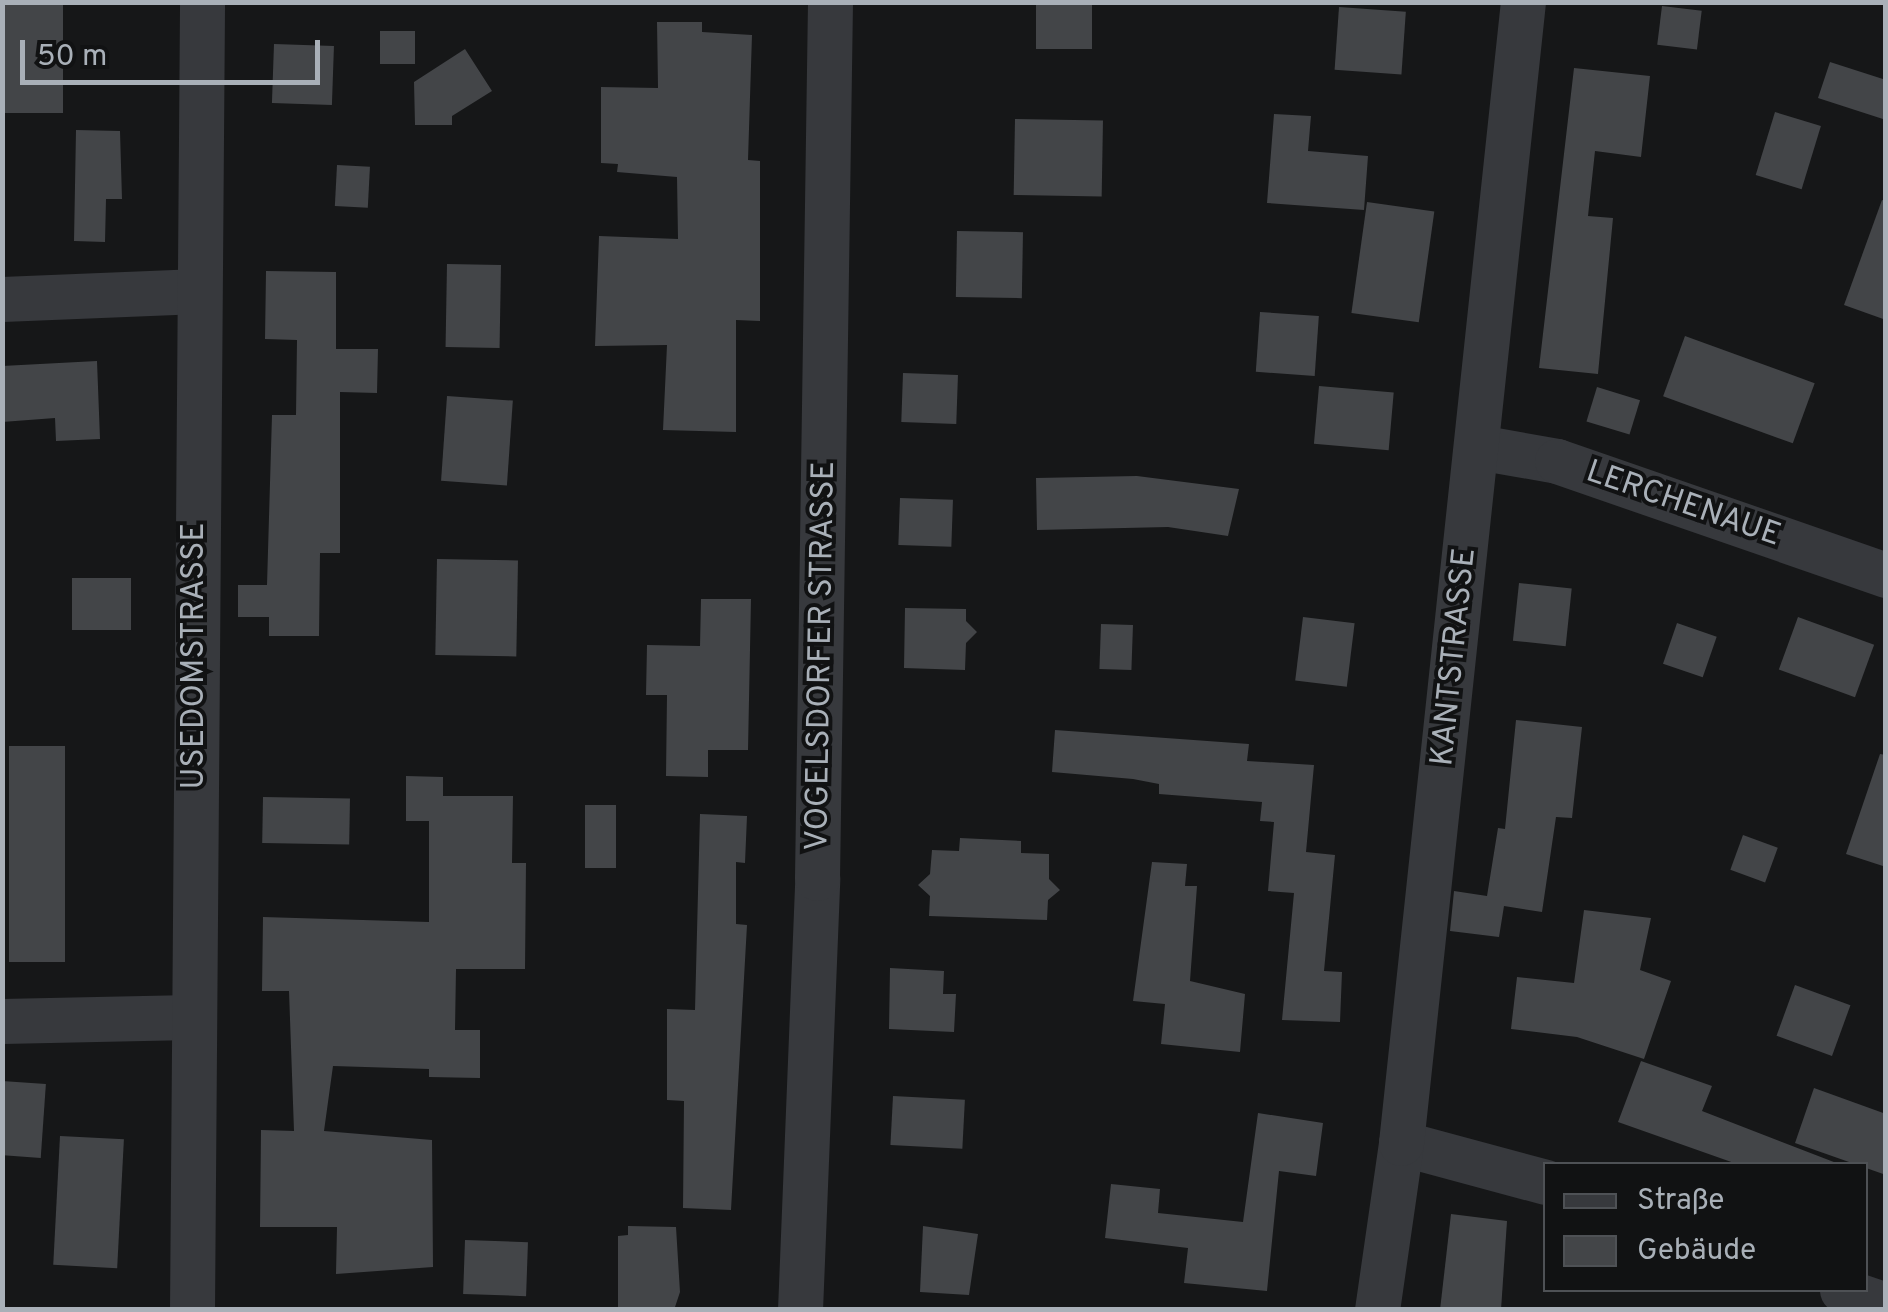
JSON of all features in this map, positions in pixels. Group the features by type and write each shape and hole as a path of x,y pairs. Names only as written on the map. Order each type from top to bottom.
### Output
{"street":[{"name":"USEDOMSTRASSE","path":"192,1310 191,1017 202,2"},
{"name":"VOGELSDORFER STRASSE","path":"800,1310 817,878 830,2"},
{"name":"KANTSTRASSE","path":"1377,1310 1401,1143 1478,446 1522,2"},
{"path":"2,299 199,291"},
{"name":"LERCHENAUE","path":"1478,446 1557,460 1886,575"},
{"path":"2,1021 191,1017"},
{"path":"1401,1143 1543,1181"},
{"path":"1848,1292 1886,1305"}],"building":[{"path":"2,2 63,2 63,113 2,113"},
{"path":"1036,2 1092,2 1092,49 1036,49"},
{"path":"1662,6 1702,11 1697,50 1657,45"},
{"path":"1339,7 1406,12 1401,75 1335,70"},
{"path":"657,22 702,22 702,32 752,35 748,160 760,161 760,321 736,320 736,432 663,430 667,345 595,346 599,236 678,239 677,177 617,172 618,164 601,163 601,87 658,88"},
{"path":"380,31 415,31 415,64 380,64"},
{"path":"274,44 334,46 332,105 272,103"},
{"path":"465,49 492,91 452,116 452,125 415,125 414,82"},
{"path":"1830,62 1886,80 1886,120 1818,98"},
{"path":"1574,68 1650,76 1641,157 1595,151 1588,216 1613,218 1598,374 1539,368"},
{"path":"1775,112 1821,126 1802,189 1756,175"},
{"path":"1274,114 1311,116 1308,151 1368,156 1364,210 1267,203"},
{"path":"1015,119 1103,121 1102,197 1014,195"},
{"path":"76,130 120,131 122,199 106,199 105,242 74,241"},
{"path":"337,165 370,167 368,208 335,206"},
{"path":"1882,200 1886,201 1886,320 1844,305"},
{"path":"1367,202 1434,211 1419,322 1351,313"},
{"path":"957,231 1023,232 1022,298 956,297"},
{"path":"447,264 501,265 500,348 446,347"},
{"path":"266,271 336,272 336,349 378,349 377,393 340,392 340,553 320,553 319,636 269,636 269,617 238,617 238,585 267,585 272,415 296,415 297,340 265,339"},
{"path":"1260,312 1319,316 1315,376 1256,372"},
{"path":"1685,336 1815,383 1793,443 1663,396"},
{"path":"97,361 100,439 56,441 55,418 2,422 2,366"},
{"path":"903,373 958,375 956,424 901,422"},
{"path":"1319,386 1394,393 1389,450 1314,444"},
{"path":"1597,387 1640,400 1630,435 1586,421"},
{"path":"447,396 513,401 507,485 441,481"},
{"path":"1137,476 1239,489 1228,536 1168,527 1037,530 1036,478"},
{"path":"900,498 953,500 951,547 898,545"},
{"path":"437,559 518,560 516,656 435,655"},
{"path":"72,578 131,578 131,630 72,630"},
{"path":"1519,583 1572,589 1566,646 1513,641"},
{"path":"701,599 751,599 748,750 708,750 708,777 666,776 667,695 646,695 647,645 700,646"},
{"path":"905,608 966,609 966,621 977,632 966,643 965,670 904,668"},
{"path":"1303,617 1355,623 1347,687 1295,681"},
{"path":"1798,617 1874,645 1855,697 1779,670"},
{"path":"1677,623 1717,637 1703,677 1663,664"},
{"path":"1101,624 1133,625 1131,670 1099,669"},
{"path":"1516,720 1582,727 1572,818 1556,817 1542,912 1504,906 1499,937 1450,931 1454,891 1487,896 1498,828 1505,829"},
{"path":"1055,730 1249,744 1247,761 1314,765 1306,852 1335,855 1324,971 1342,972 1340,1022 1282,1020 1294,893 1268,891 1274,822 1260,821 1262,802 1159,794 1159,784 1052,772"},
{"path":"9,746 65,746 65,962 9,962"},
{"path":"1880,754 1886,755 1886,867 1846,854"},
{"path":"406,776 443,777 443,796 513,796 512,863 526,863 525,969 456,969 455,1030 480,1030 480,1078 429,1077 429,1069 333,1066 324,1131 432,1140 433,1267 336,1274 337,1227 260,1227 261,1130 294,1131 289,991 262,991 263,917 429,922 429,821 406,821"},
{"path":"263,797 350,799 349,845 262,843"},
{"path":"585,805 616,805 616,868 585,868"},
{"path":"700,814 747,816 745,863 736,862 736,924 747,925 731,1210 683,1208 684,1101 667,1100 667,1009 695,1010"},
{"path":"1743,835 1778,848 1765,882 1730,870"},
{"path":"960,838 1021,841 1021,853 1049,854 1049,879 1060,890 1048,900 1047,920 929,916 930,896 918,885 930,874 932,850 959,851"},
{"path":"1152,862 1187,864 1185,886 1197,886 1190,981 1245,994 1240,1052 1161,1044 1165,1004 1133,1001"},
{"path":"1584,910 1651,918 1640,970 1671,981 1644,1059 1577,1037 1511,1029 1517,977 1574,983"},
{"path":"890,968 944,971 943,994 956,994 954,1032 889,1029"},
{"path":"1795,985 1850,1005 1832,1056 1777,1036"},
{"path":"1641,1061 1712,1086 1702,1111 1834,1162 1731,1162 1618,1122"},
{"path":"2,1081 46,1084 41,1158 2,1155"},
{"path":"1814,1088 1886,1114 1886,1175 1868,1169 1868,1162 1849,1162 1795,1143"},
{"path":"893,1096 965,1100 962,1149 890,1145"},
{"path":"1258,1113 1323,1123 1316,1176 1279,1171 1267,1291 1184,1283 1188,1248 1105,1238 1111,1184 1160,1189 1158,1213 1243,1222"},
{"path":"60,1136 124,1139 117,1268 53,1265"},
{"path":"1451,1214 1507,1221 1501,1310 1440,1310"},
{"path":"628,1226 676,1227 680,1292 674,1310 618,1310 618,1236 628,1235"},
{"path":"923,1226 978,1234 969,1295 920,1292"},
{"path":"465,1240 528,1242 526,1296 463,1294"}]}
